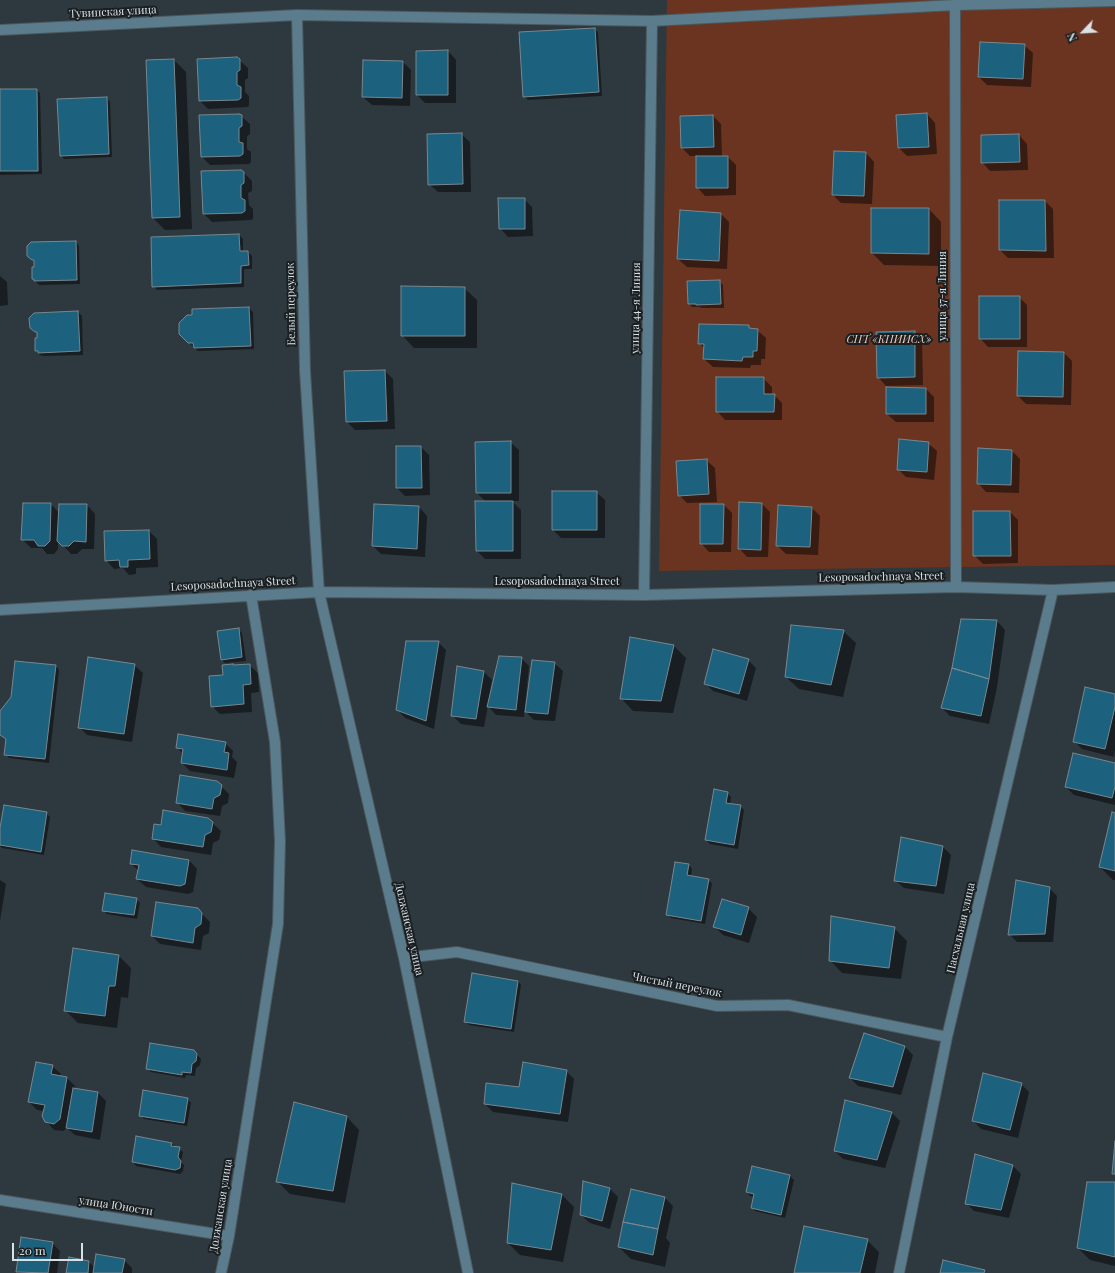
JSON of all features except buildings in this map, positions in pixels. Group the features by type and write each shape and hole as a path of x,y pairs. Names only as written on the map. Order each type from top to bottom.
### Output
{"street":[{"name":"Тувинская улица","path":"0,30 297,15 652,21 955,5 1115,1"},
{"name":"улица 37-я Линия","path":"955,5 956,587"},
{"name":"Белый переулок","path":"297,15 305,370 319,592"},
{"name":"улица 44-я Линия","path":"644,595 652,21"},
{"name":"Lesoposadochnaya Street","path":"0,610 319,592 644,595 956,587 1053,590 1115,587"},
{"name":"Пасхальная улица","path":"899,1273 947,1037 1053,590"},
{"name":"Должанская улица","path":"319,592 404,958 468,1273"},
{"name":"Должанская улица","path":"221,1273 278,924 280,841 275,742 251,595"},
{"name":"Чистый переулок","path":"404,958 457,952 717,1006 788,1005 947,1037"},
{"name":"улица Юности","path":"0,1200 228,1236"}],"green space":[{"name":"СНТ «КНИИСХ»","path":"667,0 1115,0 1115,565 659,571"}]}
